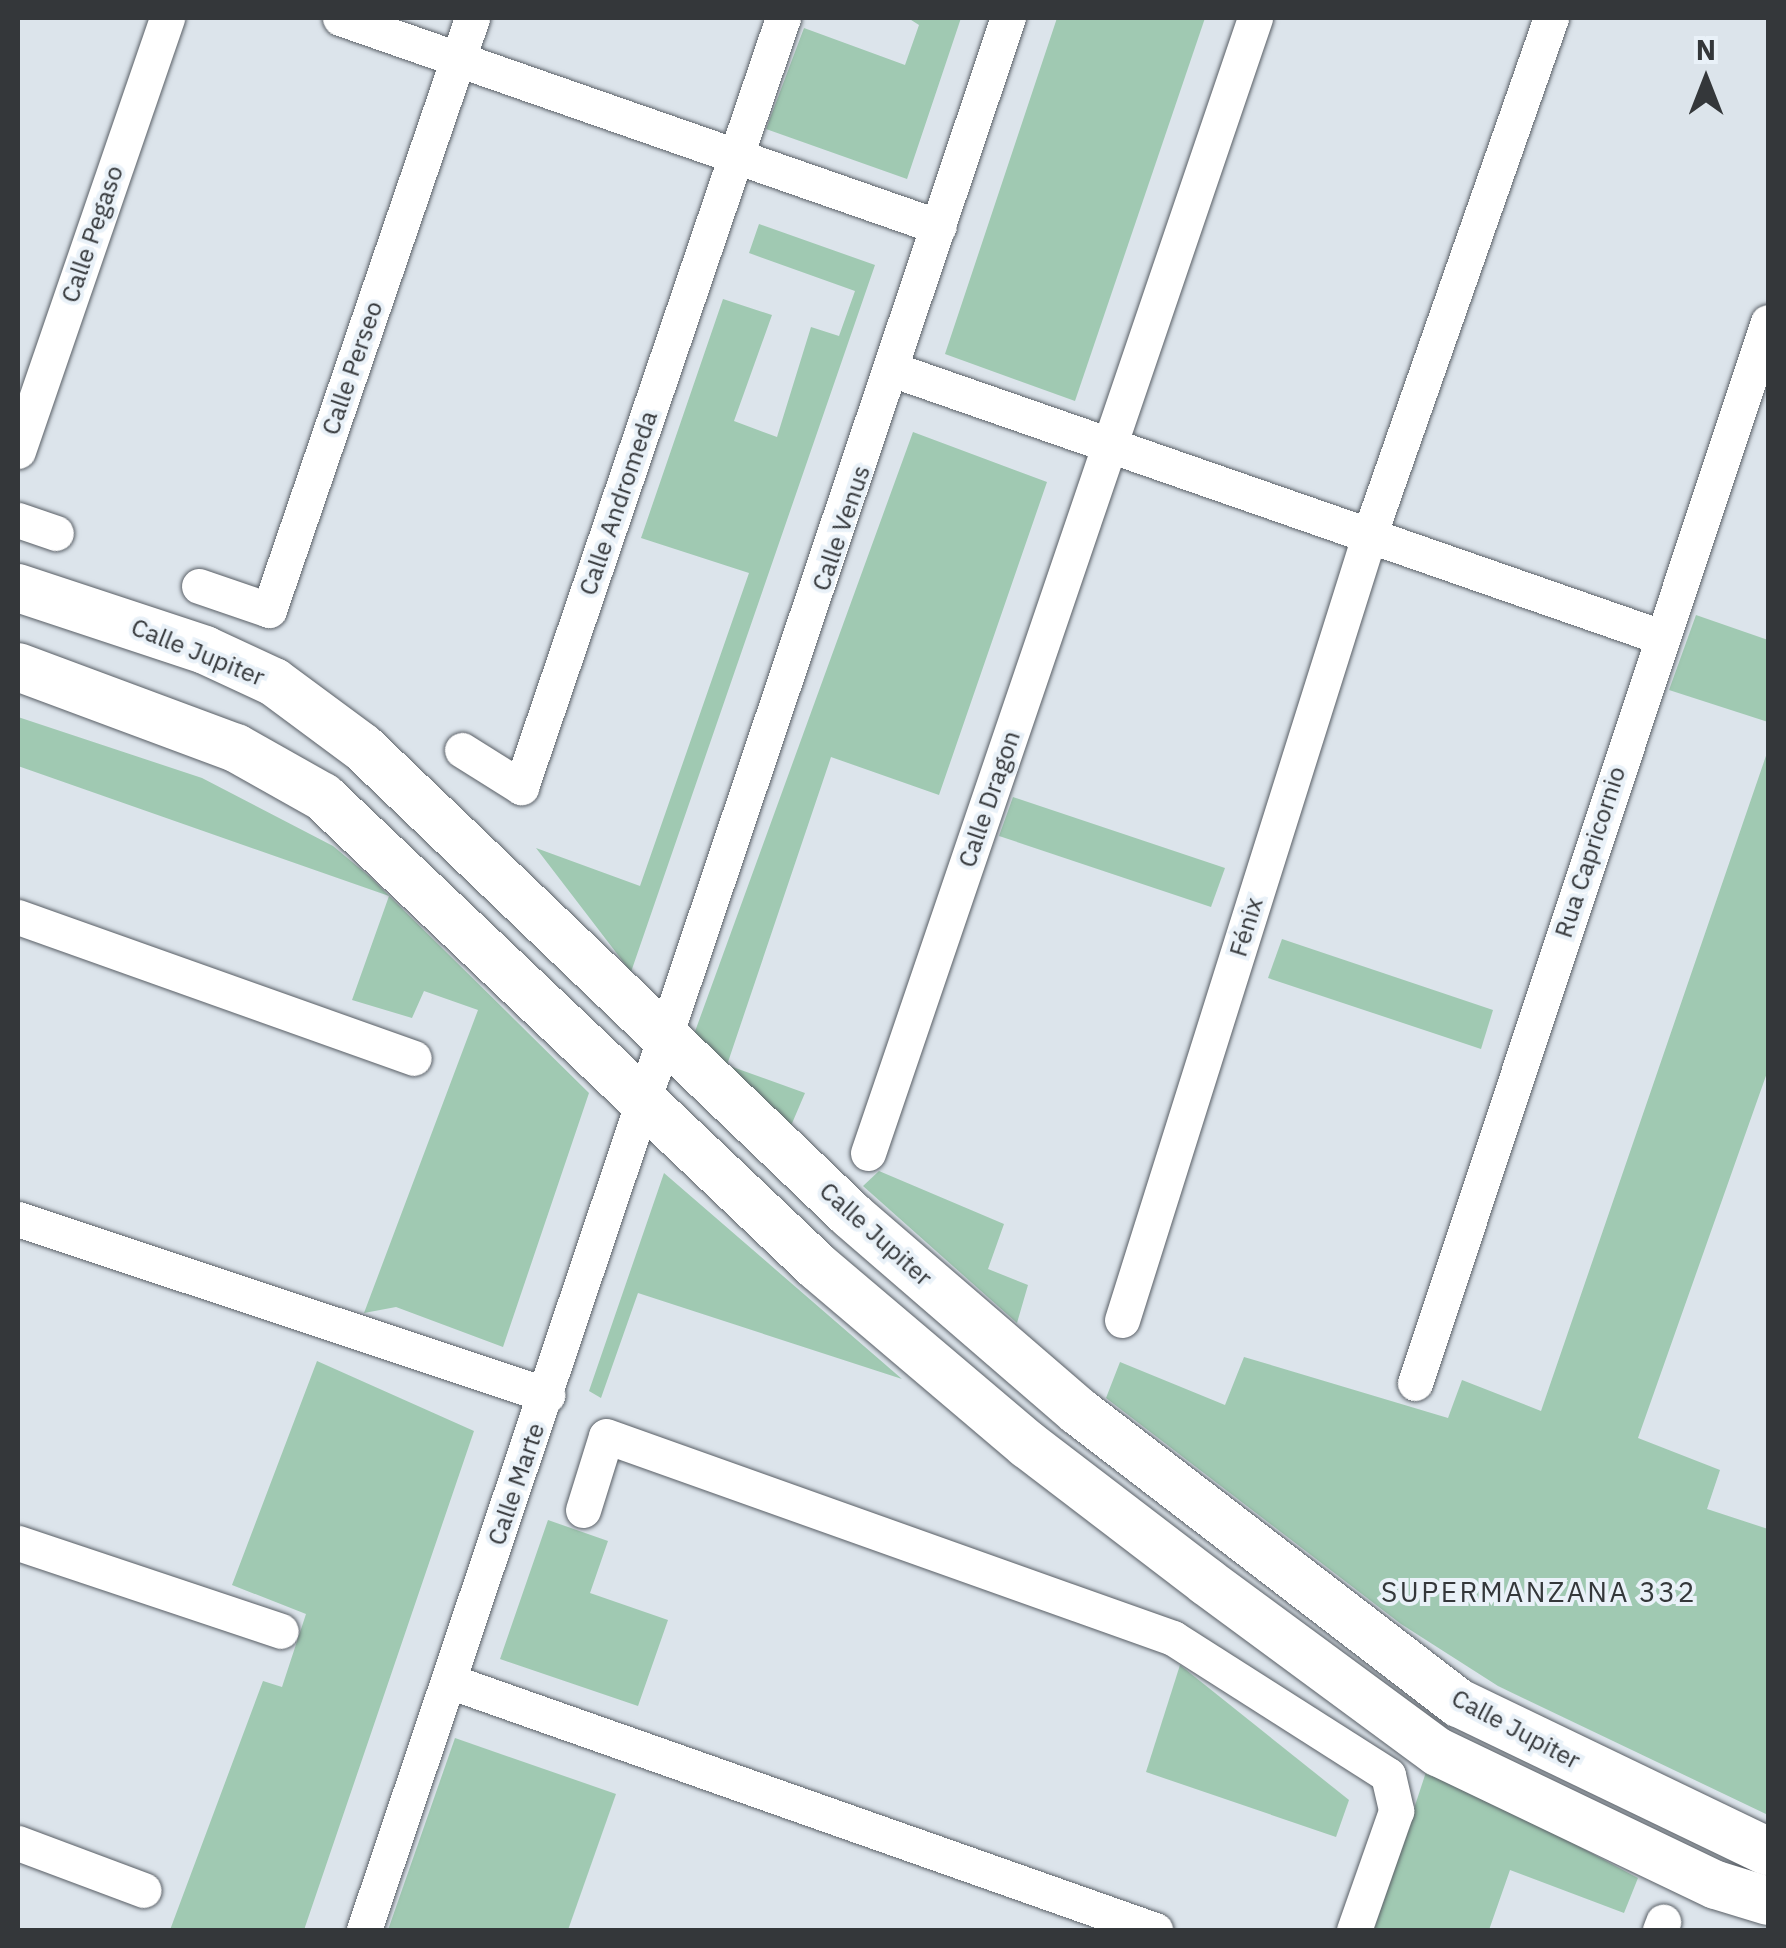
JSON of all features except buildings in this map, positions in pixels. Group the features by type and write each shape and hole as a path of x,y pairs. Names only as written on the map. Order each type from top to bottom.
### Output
{"street":[{"name":"Calle Pegaso","path":"18,451 167,18"},
{"path":"340,18 459,56 939,227"},
{"path":"459,56 472,18"},
{"path":"736,154 783,18"},
{"name":"Calle Venus","path":"669,1037 1008,18"},
{"name":"Calle Dragon","path":"868,1153 1255,18"},
{"name":"Fénix","path":"1122,1320 1370,534 1551,18"},
{"name":"Calle Perseo","path":"199,586 269,610 459,56"},
{"name":"Calle Andromeda","path":"462,750 521,787 736,154"},
{"name":"Rua Capricornio","path":"1415,1383 1768,322"},
{"path":"894,370 1661,636"},
{"path":"18,520 56,533"},
{"name":"Calle Jupiter","path":"18,588 144,630 274,682 362,746 851,1214 1078,1412 1460,1703 1768,1852"},
{"path":"121,702 110,675 112,655 126,635 144,630"},
{"name":"Calle Jupiter","path":"18,668 121,702 236,748 323,797 413,876 644,1109 1028,1444 1438,1752 1716,1885 1768,1901"},
{"path":"18,917 414,1058"},
{"name":"Calle Marte","path":"364,1930 669,1037"},
{"path":"18,1219 547,1394"},
{"path":"583,1510 606,1436 1173,1638 1388,1774 1396,1811 1354,1930"},
{"path":"18,1543 281,1632"},
{"path":"449,1681 1156,1930"},
{"path":"18,1843 144,1890"}],"green space":[{"path":"908,18 961,18 907,179 766,129 804,28 905,65 919,25"},
{"path":"1057,18 1205,18 1075,401 945,354"},
{"path":"759,224 875,265 631,972 536,848 640,886 749,573 641,538 723,299 772,315 734,421 777,437 811,327 839,336 855,291 749,253"},
{"path":"913,432 1047,482 939,795 831,757 727,1065 805,1093 790,1128 693,1037"},
{"path":"1696,615 1768,640 1768,722 1669,690"},
{"path":"18,717 202,778 333,846 369,876 589,1093 503,1347 396,1307 364,1313 478,1010 424,991 412,1018 352,1000 389,896 18,766"},
{"path":"1768,750 1768,1070 1638,1438 1720,1470 1707,1509 1768,1529 1768,1815 1498,1686 1401,1624 1106,1398 1120,1362 1225,1405 1244,1357 1448,1418 1462,1380 1541,1411"},
{"path":"1013,797 1225,868 1211,907 999,836"},
{"path":"1282,939 1493,1010 1481,1049 1268,978"},
{"path":"879,1171 1004,1224 988,1269 1028,1285 1017,1323 863,1186"},
{"path":"664,1173 902,1379 638,1293 601,1398 589,1391"},
{"path":"317,1361 474,1431 304,1930 170,1930 263,1681 282,1687 306,1614 232,1585"},
{"path":"548,1520 608,1541 590,1593 668,1620 638,1706 500,1659"},
{"path":"1180,1665 1349,1800 1336,1837 1146,1772"},
{"path":"455,1738 616,1794 568,1930 388,1930"},
{"path":"1428,1766 1638,1878 1624,1913 1510,1870 1489,1930 1374,1930"}],"district":[{"name":"SUPERMANZANA 332","path":"1539,1592"}]}
